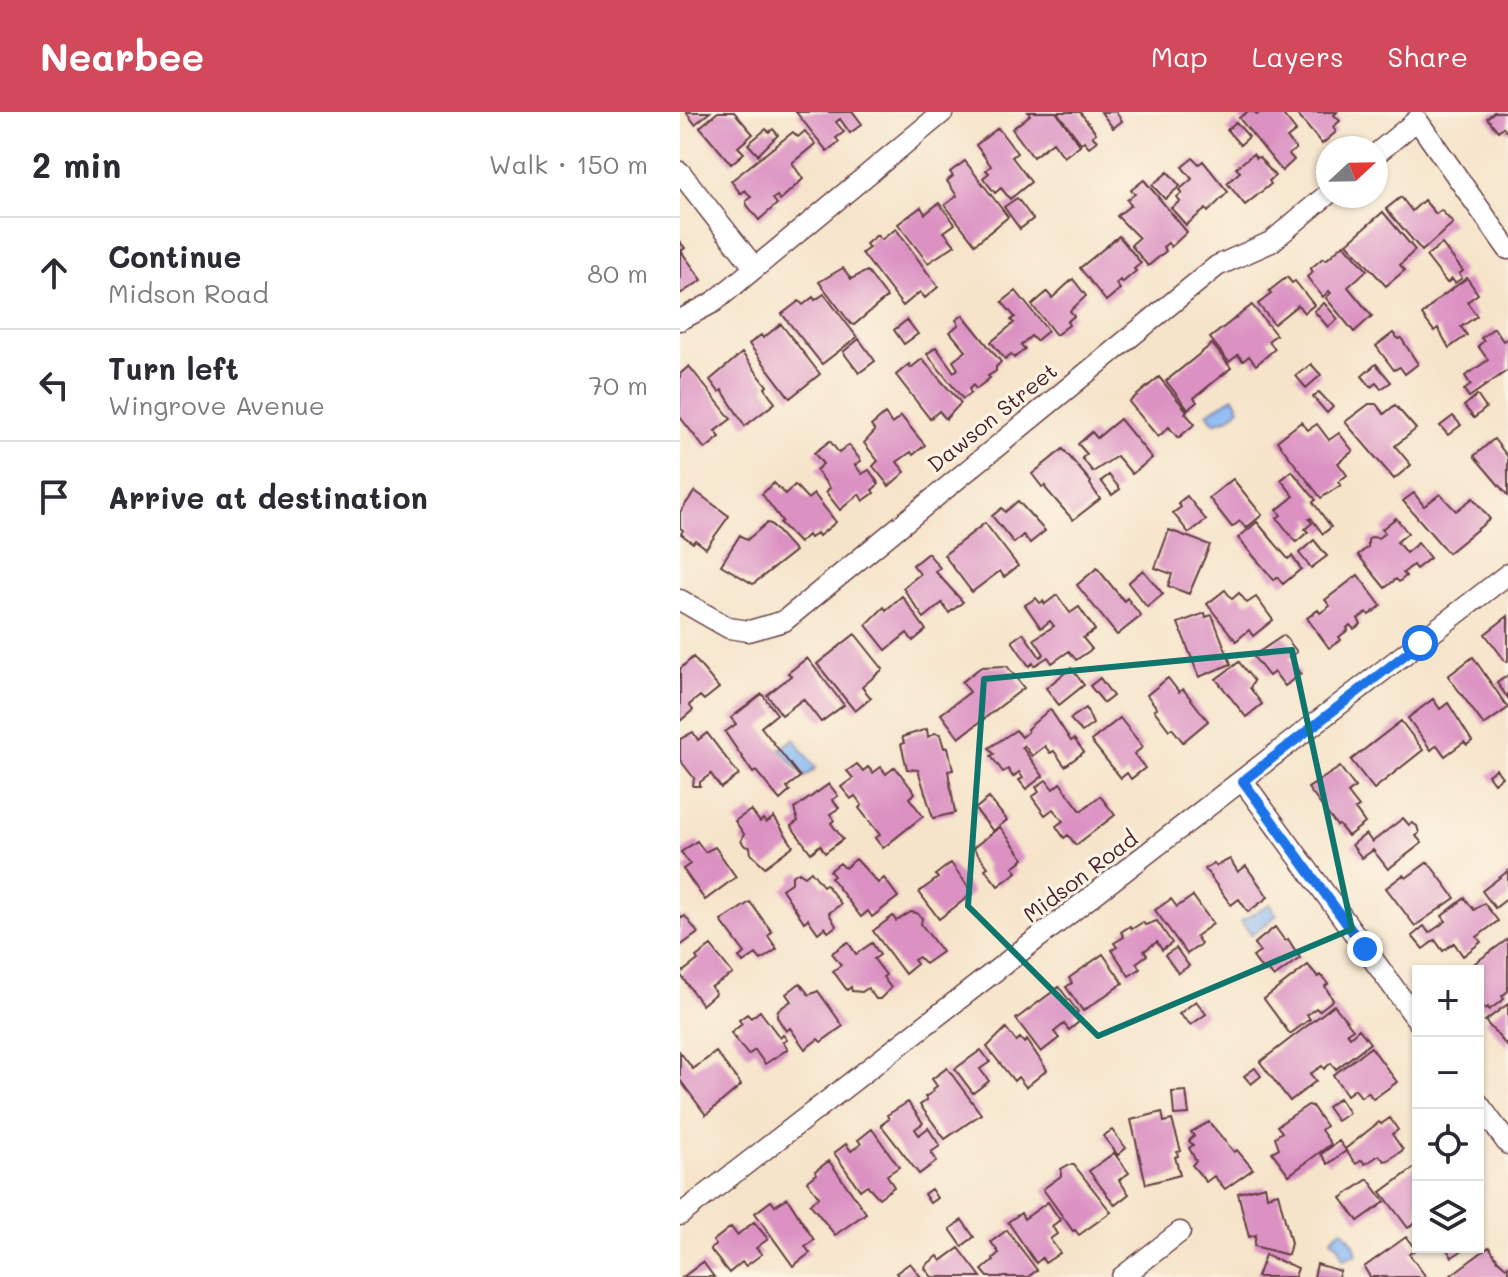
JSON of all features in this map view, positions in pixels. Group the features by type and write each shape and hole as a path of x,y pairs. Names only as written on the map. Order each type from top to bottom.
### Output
{"street":[{"path":"680,320 714,302 943,112"},
{"path":"1388,144 1417,120 1508,249"},
{"path":"680,172 754,267"},
{"name":"Dawson Street","path":"682,605 729,628 749,631 784,621 1217,266 1271,242 1316,204"},
{"name":"Midson Road","path":"680,1215 1508,574"},
{"path":"1243,781 1412,1013"},
{"path":"1482,1109 1508,1144"},
{"path":"1122,1277 1180,1232"}],"highlighted area":[{"path":"1292,650 1352,929 1098,1036 968,906 984,679"}],"water":[{"path":"1234,397 1240,408 1229,418 1214,423 1207,413"},
{"path":"794,739 816,768 805,777 780,749"},
{"path":"1270,904 1277,915 1252,935 1241,921"},
{"path":"1340,1230 1354,1244 1357,1255 1343,1259 1339,1246 1331,1239"}],"building":[{"path":"686,112 710,112 695,124"},
{"path":"718,112 734,112 753,134 738,147 744,153 731,164 700,127"},
{"path":"796,112 853,112 862,124 850,133 840,119 836,122 844,132 836,138 839,142 827,151"},
{"path":"1028,112 1056,112 1080,145 1064,157 1053,142 1033,157 1012,129 1030,115"},
{"path":"1057,112 1080,112 1096,133 1092,136 1097,141 1089,147 1084,141 1081,143"},
{"path":"1101,112 1116,112 1122,121 1113,128"},
{"path":"1247,112 1257,115 1260,112 1281,112 1296,131 1287,138 1296,149 1289,154 1294,160 1282,171 1239,118"},
{"path":"1295,112 1337,112 1334,115 1340,121 1333,127 1336,132 1331,136 1316,137"},
{"path":"1494,112 1508,112 1508,134 1503,127 1498,131 1487,118"},
{"path":"1236,122 1249,137 1240,145 1227,130"},
{"path":"998,128 1017,153 1012,157 1031,182 1010,199 1001,188 995,193 983,178 991,166 976,145"},
{"path":"766,129 769,132 773,129 778,135 758,155 748,144"},
{"path":"805,131 815,144 792,163 803,179 780,200 777,196 773,199 777,204 759,220 747,205 746,201 751,197 745,190 741,194 731,181 793,132 798,137"},
{"path":"1253,154 1275,176 1269,181 1271,184 1245,205 1227,183 1240,172 1236,168"},
{"path":"1193,158 1199,164 1203,161 1228,192 1208,212 1206,209 1186,225 1171,208 1180,201 1177,197 1182,193 1179,190 1192,179 1182,167"},
{"path":"965,161 1008,217 975,244 945,205 957,196 947,181 953,176 950,172"},
{"path":"1168,172 1180,186 1165,199 1152,185"},
{"path":"1144,180 1187,232 1171,247 1168,243 1163,247 1166,251 1148,266 1131,245 1139,238 1117,216 1131,205 1127,200 1135,194 1131,190"},
{"path":"1401,197 1412,211 1424,200 1436,214 1441,210 1453,223 1422,251 1386,209"},
{"path":"1017,198 1033,219 1020,229 1004,207"},
{"path":"939,203 955,224 944,232 955,245 928,263 898,224 921,207 925,214"},
{"path":"1383,212 1415,250 1400,265 1405,270 1386,286 1347,243"},
{"path":"896,229 938,287 925,298 920,292 903,306 862,253 869,248 866,244 877,235 881,240"},
{"path":"1119,236 1141,263 1122,283 1120,280 1116,284 1120,289 1106,301 1080,268"},
{"path":"680,242 685,248 681,251 702,280 680,294"},
{"path":"1344,244 1367,270 1348,287 1372,316 1354,332 1326,298 1331,293 1329,291 1323,297 1307,277 1313,272 1310,269"},
{"path":"1442,244 1463,271 1459,274 1462,278 1455,283 1452,279 1447,283 1426,256"},
{"path":"843,268 851,279 867,271 887,297 854,325 819,282"},
{"path":"1287,277 1292,283 1295,281 1314,305 1304,313 1298,305 1274,324 1258,304"},
{"path":"1467,278 1478,294 1467,302 1477,316 1461,327 1467,335 1449,348 1438,328 1434,331 1422,315"},
{"path":"1073,279 1086,296 1070,311 1074,316 1067,322 1069,325 1056,335 1032,305 1047,292 1052,298"},
{"path":"1016,291 1048,331 1036,341 1031,336 1021,345 1025,349 1014,358 1011,354 1005,359 991,342 1014,323 1011,320 1015,317 1002,302"},
{"path":"824,294 857,337 822,364 782,314 799,301 803,305 813,297 815,300"},
{"path":"1324,303 1338,319 1328,327 1314,311"},
{"path":"1252,305 1276,335 1268,341 1275,349 1256,365 1249,356 1243,361 1238,355 1229,362 1210,338"},
{"path":"963,315 1001,362 996,371 988,376 990,378 976,389 973,385 969,389 971,393 963,399 927,354 936,347 954,372 958,369 953,361 966,351 950,332 959,324 956,320"},
{"path":"907,320 918,334 904,344 894,330"},
{"path":"781,324 820,374 790,398 749,344"},
{"path":"1494,328 1503,341 1508,338 1508,370 1469,397 1464,390 1471,385 1465,376 1488,360 1478,346 1484,341 1481,338"},
{"path":"1393,333 1398,339 1401,338 1418,364 1405,374 1400,367 1394,370 1376,346"},
{"path":"859,339 875,361 859,373 843,352"},
{"path":"1212,344 1231,368 1194,398 1197,402 1188,409 1166,381"},
{"path":"742,353 767,386 765,388 775,403 745,426 722,390 719,392 710,380"},
{"path":"922,359 961,403 946,419 939,411 930,419 896,375 909,364 911,368"},
{"path":"1311,364 1321,375 1306,388 1296,376"},
{"path":"1376,364 1391,382 1381,389 1376,383 1371,387 1362,376"},
{"path":"689,366 731,419 715,431 720,437 705,449 680,417 680,374"},
{"path":"1159,377 1195,424 1178,438 1169,427 1158,437 1129,402"},
{"path":"1319,392 1333,407 1327,413 1313,397"},
{"path":"1477,395 1486,408 1474,418 1464,406"},
{"path":"1369,404 1376,404 1384,414 1395,405 1416,429 1395,446 1411,465 1394,479 1345,422"},
{"path":"885,414 892,424 901,416 925,445 897,462 905,472 889,486 873,466 878,461 864,443 875,431 871,426"},
{"path":"1453,416 1461,425 1448,435 1440,426"},
{"path":"1120,419 1152,458 1132,474 1117,456 1093,472 1082,458 1087,454 1078,444 1092,432 1097,438"},
{"path":"1301,422 1308,430 1317,424 1329,440 1339,433 1353,451 1338,463 1347,475 1338,482 1341,485 1321,498 1277,441"},
{"path":"1494,439 1508,457 1508,496 1474,456"},
{"path":"830,441 839,453 849,445 861,461 855,465 862,474 869,470 879,484 872,490 874,493 863,501 859,494 840,510 826,492 830,488 816,470 823,464 814,453"},
{"path":"1063,449 1091,482 1100,499 1073,520 1032,474"},
{"path":"1292,471 1316,500 1313,502 1331,527 1323,534 1311,518 1312,523 1305,529 1308,532 1296,542 1277,518 1281,515 1277,510 1294,496 1281,480"},
{"path":"1109,475 1120,489 1112,495 1101,481"},
{"path":"1233,479 1262,515 1246,528 1240,521 1232,527 1209,498"},
{"path":"774,483 785,494 795,485 808,499 814,494 836,522 819,536 817,533 810,538 808,535 799,543 780,523 782,521 762,494"},
{"path":"695,491 729,516 706,548 681,534 680,512"},
{"path":"1414,493 1424,506 1440,494 1456,511 1473,498 1490,519 1448,553 1403,501"},
{"path":"1187,496 1206,520 1189,533 1173,513 1181,507 1178,503"},
{"path":"1018,501 1045,531 1030,543 1023,535 1014,543 992,516 1002,508 1005,512"},
{"path":"1396,518 1408,533 1397,542 1406,553 1418,543 1430,558 1416,569 1413,565 1403,573 1406,576 1399,582 1396,579 1385,588 1358,555 1368,547 1371,537 1378,538 1385,533 1382,529"},
{"path":"1257,522 1288,559 1292,556 1301,569 1283,584 1277,577 1274,580 1238,538"},
{"path":"767,523 795,551 753,584 721,565 740,535 747,540"},
{"path":"985,523 1018,566 1004,577 1000,571 972,592 944,555"},
{"path":"1169,530 1210,545 1189,594 1168,586 1172,574 1155,568"},
{"path":"1314,540 1327,556 1311,568 1299,553"},
{"path":"928,553 940,568 935,571 963,602 949,613 942,603 924,618 903,588 920,574 913,565"},
{"path":"1097,568 1141,616 1117,635 1077,585"},
{"path":"1143,570 1163,594 1147,607 1128,583"},
{"path":"1358,575 1381,606 1358,619 1361,624 1354,629 1350,625 1339,637 1341,640 1329,648 1307,618 1330,606 1325,600"},
{"path":"1225,590 1232,599 1239,593 1247,603 1256,597 1273,620 1253,636 1249,630 1236,641 1207,604"},
{"path":"1057,595 1070,613 1079,607 1095,630 1083,638 1092,649 1076,660 1069,651 1052,663 1048,657 1029,666 1012,641 1023,633 1040,657 1044,654 1034,639 1054,626 1050,621 1041,628 1025,605 1036,598 1045,604"},
{"path":"902,596 926,630 913,641 907,633 886,650 866,625 884,607 886,610"},
{"path":"1205,613 1206,617 1212,615 1231,664 1199,677 1178,623"},
{"path":"1508,616 1508,661 1506,662 1485,634"},
{"path":"855,634 883,669 862,687 871,698 855,711 817,664"},
{"path":"1284,635 1297,652 1289,658 1301,673 1285,686 1274,672 1269,676 1253,656"},
{"path":"693,657 719,688 704,700 700,696 689,705 693,710 680,721 680,669"},
{"path":"1473,657 1508,708 1484,725 1448,676"},
{"path":"807,658 844,705 821,722 803,699 782,715 767,695"},
{"path":"1239,662 1254,681 1250,688 1262,704 1246,717 1216,679"},
{"path":"1007,666 1024,688 959,738 941,714 970,692 962,682 981,667"},
{"path":"1071,668 1084,685 1059,705 1046,688"},
{"path":"1508,675 1508,698 1497,683"},
{"path":"1100,678 1113,696 1104,703 1090,686"},
{"path":"1168,678 1179,692 1183,689 1208,721 1183,742 1172,728 1169,730 1147,695"},
{"path":"762,694 777,714 761,727 800,777 787,787 790,791 780,800 756,771 753,773 725,732 736,724 731,718"},
{"path":"1433,699 1440,709 1448,703 1472,741 1467,745 1464,742 1445,756 1437,745 1431,750 1408,718"},
{"path":"1086,708 1093,724 1082,732 1070,719"},
{"path":"1050,709 1071,741 1074,739 1084,752 1065,766 1054,751 1050,753 1045,746 1032,756 1024,745 1022,747 1043,776 1026,789 1019,780 1023,778 1019,772 1013,777 1008,769 1003,772 989,748 1016,730 1022,737"},
{"path":"1120,718 1143,747 1134,754 1145,768 1131,779 1127,773 1121,778 1091,741"},
{"path":"1401,721 1423,750 1374,789 1351,760"},
{"path":"927,729 928,737 940,734 944,748 948,747 953,770 948,771 955,813 933,818 918,770 907,769 901,744 904,743 902,737"},
{"path":"693,732 698,740 707,733 739,775 721,788 711,774 700,782 700,786 693,786 694,778 680,760 680,739"},
{"path":"857,764 863,771 868,767 873,773 881,767 886,774 895,767 915,793 909,798 923,816 883,848 875,838 880,835 859,808 862,805 855,796 851,799 841,787 853,778 847,771"},
{"path":"1340,767 1355,787 1348,793 1359,807 1355,809 1365,823 1348,836 1308,788"},
{"path":"1496,769 1502,777 1494,783 1488,775"},
{"path":"1046,780 1053,789 1060,783 1081,811 1100,796 1115,815 1076,845 1068,835 1064,838 1056,826 1063,821 1053,809 1045,815 1032,797 1039,792 1036,787"},
{"path":"829,784 838,796 832,800 839,808 830,814 834,820 831,823 843,839 825,853 820,845 811,853 791,826 798,821 794,809"},
{"path":"989,798 1007,820 993,831 975,809"},
{"path":"751,810 760,822 763,819 766,823 774,817 793,846 765,867 751,854 750,847 741,841 744,834 735,821"},
{"path":"1403,818 1409,825 1417,826 1419,833 1416,836 1422,843 1388,869 1373,850 1362,858 1352,845 1366,834 1372,842"},
{"path":"1000,827 1024,859 1013,867 1017,872 998,886 973,848"},
{"path":"697,841 705,852 715,847 736,877 705,900 683,869 690,864 681,852"},
{"path":"856,859 878,883 884,878 898,897 872,917 868,911 861,917 831,878 834,876 830,871 840,863 845,868"},
{"path":"1230,859 1238,872 1246,866 1268,897 1248,912 1239,899 1231,905 1205,869"},
{"path":"1428,862 1455,898 1415,926 1386,888"},
{"path":"951,863 973,893 939,919 919,892"},
{"path":"811,871 841,904 829,913 836,926 828,932 825,927 818,933 808,919 804,922 782,889 792,882 792,876 799,872 805,876"},
{"path":"1508,871 1508,898 1495,908 1482,891"},
{"path":"1193,896 1213,924 1196,936 1201,944 1187,954 1155,910 1171,899 1177,907"},
{"path":"1465,898 1474,910 1484,903 1498,921 1477,937 1481,942 1463,956 1454,943 1443,951 1435,940 1423,949 1412,936 1424,926 1429,933 1446,921 1442,916"},
{"path":"750,902 772,932 768,936 777,949 761,960 756,954 743,963 739,957 745,953 721,921"},
{"path":"911,912 922,918 921,924 942,952 925,964 919,957 914,960 917,964 905,974 873,931 893,916 896,921"},
{"path":"680,915 682,918 685,916 698,933 680,946"},
{"path":"1157,921 1172,943 1162,950 1157,942 1144,951 1147,955 1136,963 1140,969 1129,976 1112,950 1117,947 1114,943 1124,937 1121,932 1130,926 1132,929 1143,922 1145,925"},
{"path":"1275,927 1285,941 1288,939 1300,958 1274,977 1268,970 1264,972 1253,957 1260,952 1254,944"},
{"path":"1508,939 1508,991 1502,996 1504,999 1489,1010 1488,1007 1484,1008 1484,965 1472,965"},
{"path":"848,942 856,954 872,943 880,955 874,959 891,988 880,999 876,999 868,988 862,992 852,991 851,987 847,990 833,971 841,965 832,953"},
{"path":"711,946 733,974 711,987 716,993 702,1005 680,974"},
{"path":"1176,948 1189,966 1178,973 1165,955"},
{"path":"1103,954 1123,983 1083,1011 1066,987 1072,983 1069,978"},
{"path":"1308,965 1328,984 1325,986 1333,1000 1319,1011 1316,1008 1307,1015 1310,1019 1290,1034 1264,999"},
{"path":"800,983 809,995 818,991 843,1026 805,1049 790,1028 786,1031 777,1017 778,1010 791,1001 786,994"},
{"path":"1059,987 1078,1012 1074,1015 1079,1022 1069,1030 1064,1024 1054,1032 1059,1038 1041,1052 1016,1019"},
{"path":"1196,1001 1206,1014 1191,1025 1179,1014"},
{"path":"1508,1004 1508,1047 1485,1021"},
{"path":"1334,1005 1353,1029 1347,1033 1350,1037 1359,1029 1370,1043 1336,1069 1331,1063 1310,1074 1316,1081 1290,1101 1260,1062"},
{"path":"760,1011 780,1038 783,1035 787,1040 783,1042 788,1049 765,1064 755,1050 748,1055 731,1033 742,1024 739,1020 747,1014 751,1018"},
{"path":"1006,1028 1016,1041 1020,1038 1024,1043 1027,1040 1047,1070 1026,1087 1018,1077 1014,1081 987,1047"},
{"path":"1371,1047 1397,1082 1373,1099 1368,1092 1361,1097 1355,1089 1347,1095 1333,1075"},
{"path":"981,1050 990,1062 980,1069 989,1081 973,1093 955,1069"},
{"path":"680,1052 693,1069 716,1052 741,1085 706,1115 680,1080"},
{"path":"947,1068 981,1114 945,1139 920,1105 937,1086 932,1079"},
{"path":"1255,1068 1261,1076 1251,1084 1244,1076"},
{"path":"1186,1091 1189,1114 1174,1115 1172,1092"},
{"path":"1339,1098 1349,1113 1337,1121 1327,1107"},
{"path":"908,1102 923,1123 915,1129 919,1135 928,1128 940,1146 931,1152 937,1161 919,1174 881,1125 889,1119 887,1115"},
{"path":"1308,1105 1326,1126 1321,1130 1331,1144 1289,1175 1272,1152 1279,1148 1275,1137 1282,1132 1277,1126"},
{"path":"1162,1112 1164,1122 1172,1120 1181,1151 1175,1157 1180,1175 1146,1184 1131,1120"},
{"path":"1390,1118 1398,1130 1392,1134 1403,1150 1388,1160 1384,1161 1379,1155 1365,1164 1362,1160 1356,1164 1346,1151 1328,1164 1321,1154 1339,1141 1345,1149 1379,1122 1381,1124"},
{"path":"1209,1122 1253,1169 1225,1189 1214,1176 1206,1182 1192,1165 1196,1161 1189,1148 1193,1145 1189,1141 1194,1136 1191,1132"},
{"path":"872,1129 899,1167 887,1175 894,1187 879,1198 867,1185 860,1190 834,1153 846,1144 851,1151 861,1144 858,1140"},
{"path":"1112,1130 1126,1148 1118,1155 1103,1136"},
{"path":"1114,1153 1129,1173 1119,1180 1129,1194 1115,1205 1089,1171"},
{"path":"829,1161 866,1213 835,1235 810,1204 819,1197 807,1181"},
{"path":"1074,1165 1111,1212 1079,1235 1043,1189 1061,1176 1061,1169"},
{"path":"1412,1169 1412,1225 1408,1228 1381,1192"},
{"path":"1368,1179 1385,1202 1358,1221 1341,1198"},
{"path":"1265,1186 1267,1196 1278,1193 1291,1243 1288,1255 1254,1246 1256,1235 1249,1237 1238,1193"},
{"path":"931,1189 937,1198 930,1203 924,1194"},
{"path":"787,1198 814,1240 805,1246 810,1253 793,1266 755,1213 771,1201 775,1206"},
{"path":"1048,1202 1060,1220 1052,1226 1057,1234 1050,1239 1060,1253 1045,1263 1042,1258 1036,1263 1008,1222 1021,1213 1024,1219"},
{"path":"962,1220 974,1237 962,1246 950,1229"},
{"path":"754,1222 768,1239 756,1248 762,1254 746,1266 742,1262 729,1273 710,1249 716,1245 713,1241 731,1227 737,1235"},
{"path":"1007,1230 1037,1270 1028,1277 988,1277 982,1270 999,1253 991,1242"},
{"path":"1406,1237 1412,1245 1409,1254 1426,1277 1370,1277 1364,1267"},
{"path":"1489,1247 1498,1260 1508,1266 1508,1277 1451,1275 1484,1253"},
{"path":"959,1248 981,1277 932,1277 926,1265 938,1256 941,1261"},
{"path":"1265,1255 1298,1268 1295,1277 1257,1277"},
{"path":"703,1262 714,1277 683,1277"},
{"path":"910,1263 921,1277 899,1277 896,1273"},
{"path":"1317,1264 1340,1271 1338,1277 1314,1277"}],"route":[{"path":"1365,949 1243,781 1420,643"}]}
